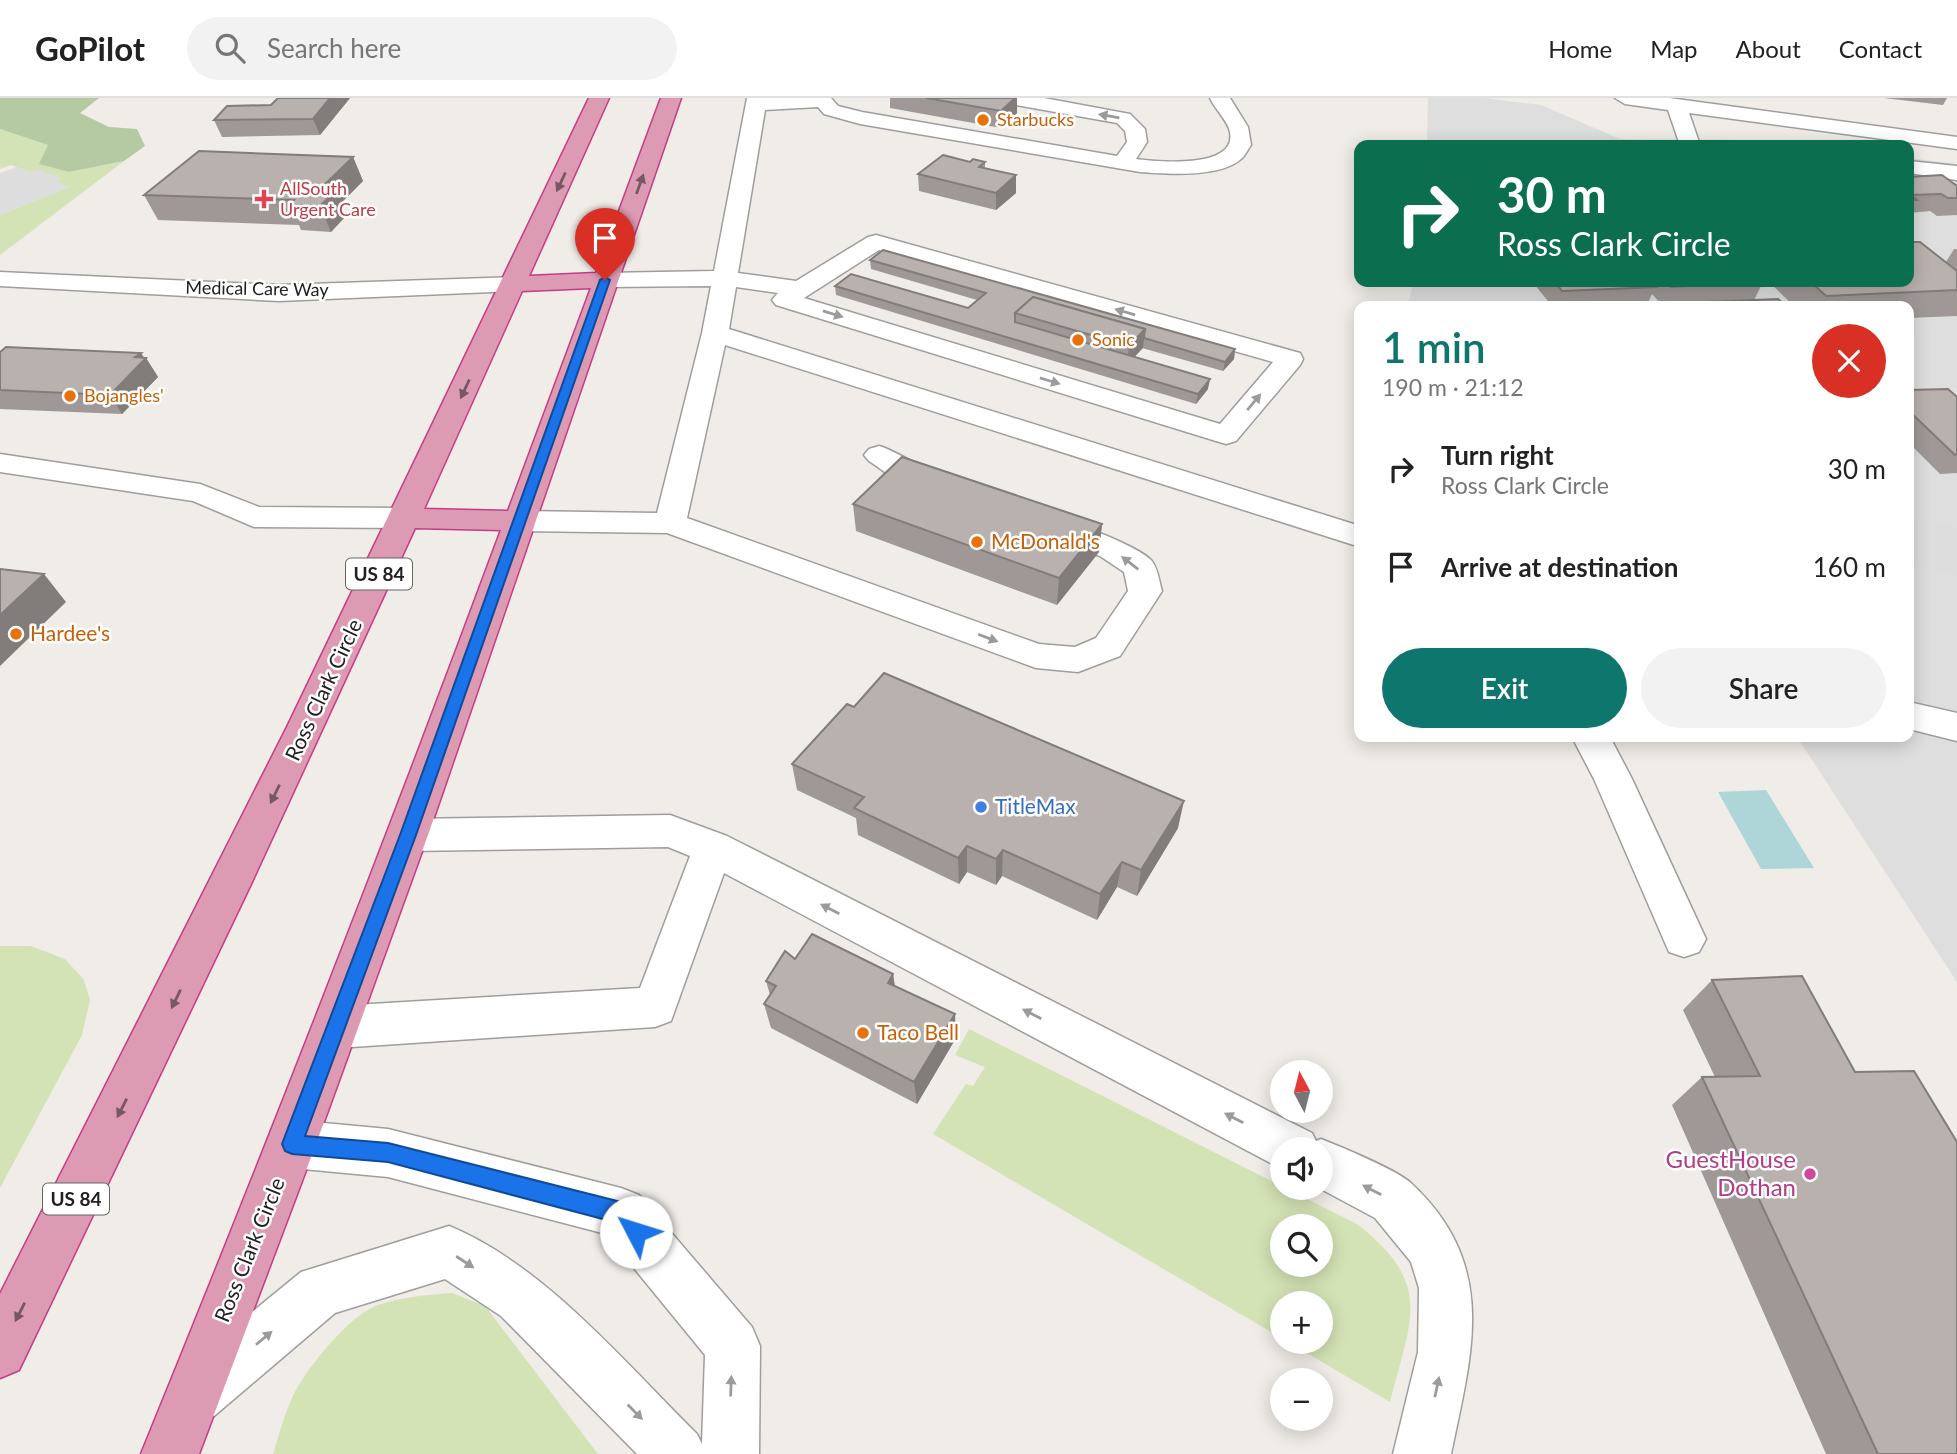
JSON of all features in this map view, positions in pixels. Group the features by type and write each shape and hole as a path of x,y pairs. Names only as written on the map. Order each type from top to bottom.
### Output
{"highway":[{"name":"Ross Clark Circle","path":"0,1351 159,1035 406,518 600,98"},
{"name":"Ross Clark Circle","path":"170,1454 337,1027 408,835 671,98"},
{"path":"514,284 605,280"},
{"path":"406,518 520,521"}],"street":[{"path":"1010,98 1124,118 1135,129 1137,142 1123,163"},
{"path":"670,523 715,333 756,101 824,99 831,110 860,118 1158,167 1198,166 1225,161 1236,155 1241,142 1239,129 1220,98"},
{"path":"1625,98 1957,142"},
{"path":"1676,106 1688,140"},
{"path":"1914,168 1957,173"},
{"path":"715,333 834,352 1176,449 1226,435 1290,359 876,242 785,300 871,326 1176,449 1354,534"},
{"path":"605,280 725,278 800,289"},
{"name":"Medical Care Way","path":"0,279 279,293 514,284"},
{"path":"834,352 871,326"},
{"path":"879,455 926,484 966,498"},
{"path":"0,463 200,493 254,517 406,518"},
{"path":"520,521 670,523 1037,656 1078,660 1108,647 1145,591 1139,567 1111,549 1018,516"},
{"path":"1914,716 1957,726"},
{"path":"1593,742 1684,939"},
{"path":"408,835 670,831 713,848 1270,1137"},
{"path":"337,1027 655,1007 713,848"},
{"path":"292,1144 388,1153 621,1213 733,1346 730,1454"},
{"path":"1333,1169 1393,1200 1432,1248 1445,1288 1445,1352 1422,1454"},
{"path":"192,1397 320,1291 449,1252 520,1297 677,1454"}],"shaded area":[{"path":"1428,98 1484,98 1541,105 1620,139 1765,140 1427,140"},
{"path":"1914,159 1957,164 1957,982 1800,742 1914,742 1914,301 1408,301 1413,287 1914,287"},
{"path":"17,167 31,172 40,170 61,178 57,182 70,187 0,215 0,173"},
{"path":"1914,516 1957,528 1957,576 1914,564"}],"green space":[{"path":"0,98 99,98 80,113 109,127 137,129 145,146 124,161 69,172 39,164 48,145 0,129"},
{"path":"0,129 48,145 69,172 124,161 0,255 0,215 69,187 11,165 0,169"},
{"path":"0,946 31,946 65,959 84,980 90,1000 82,1035 0,1188"},
{"path":"969,1029 1270,1180 1270,1200 1309,1200 1357,1224 1381,1245 1398,1265 1407,1285 1409,1325 1390,1402 1308,1354 1333,1354 1333,1291 1270,1291 1270,1331 933,1134 966,1084 973,1086 985,1067 955,1055"},
{"path":"452,1293 485,1306 598,1454 273,1454 286,1411 298,1386 341,1331 378,1305"}],"water":[{"path":"1766,790 1814,868 1761,869 1718,792"}],"building":[{"path":"278,98 330,98 313,119 214,120 227,106 271,105"},
{"path":"926,98 1015,98 1001,111"},
{"path":"199,151 353,157 317,192 334,192 320,206 290,205 294,200 144,195"},
{"path":"943,155 970,162 973,159 985,162 979,167 1016,175 996,193 918,174"},
{"path":"1942,175 1957,186 1957,198 1948,198 1941,194 1914,195 1914,177"},
{"path":"1914,242 1920,242 1957,271 1957,290 1826,296 1816,287 1914,287"},
{"path":"883,250 1235,349 1225,362 1144,338 1145,329 1033,297 1015,313 1015,322 1210,379 1198,394 835,286 851,274 968,308 986,293 870,260"},
{"path":"1559,287 1656,287 1562,291"},
{"path":"1033,297 1145,329 1129,346 1015,313"},
{"path":"1778,299 1780,301 1732,301"},
{"path":"6,347 141,353 135,357 146,358 110,395 0,390 0,352"},
{"path":"1948,389 1957,397 1957,454 1914,416 1914,390"},
{"path":"902,457 1102,524 1059,578 853,504"},
{"path":"0,569 44,574 0,615"},
{"name":"TitleMax","path":"884,673 1184,801 1141,870 1122,862 1100,894 1003,850 996,859 967,846 958,858 854,808 864,797 792,764 847,704 854,707"},
{"name":"Taco Bell","path":"812,934 893,974 888,983 955,1014 914,1082 764,1004 776,986 766,981 785,951 795,959"},
{"name":"GuestHouse Dothan","path":"1802,976 1855,1072 1914,1071 1957,1142 1957,1454 1878,1454 1702,1077 1760,1076 1712,980"}],"place":[{"name":"Starbucks","path":"983,120"},
{"name":"AllSouth Urgent Care","path":"264,199"},
{"name":"Sonic","path":"1078,340"},
{"name":"Bojangles'","path":"70,396"},
{"name":"McDonald's","path":"977,542"},
{"name":"Hardee's","path":"16,634"},
{"name":"TitleMax","path":"981,807"},
{"name":"Taco Bell","path":"863,1033"},
{"name":"GuestHouse Dothan","path":"1810,1174"}],"route":[{"path":"605,280 408,835 292,1144 388,1153 621,1213 636,1232"}]}
